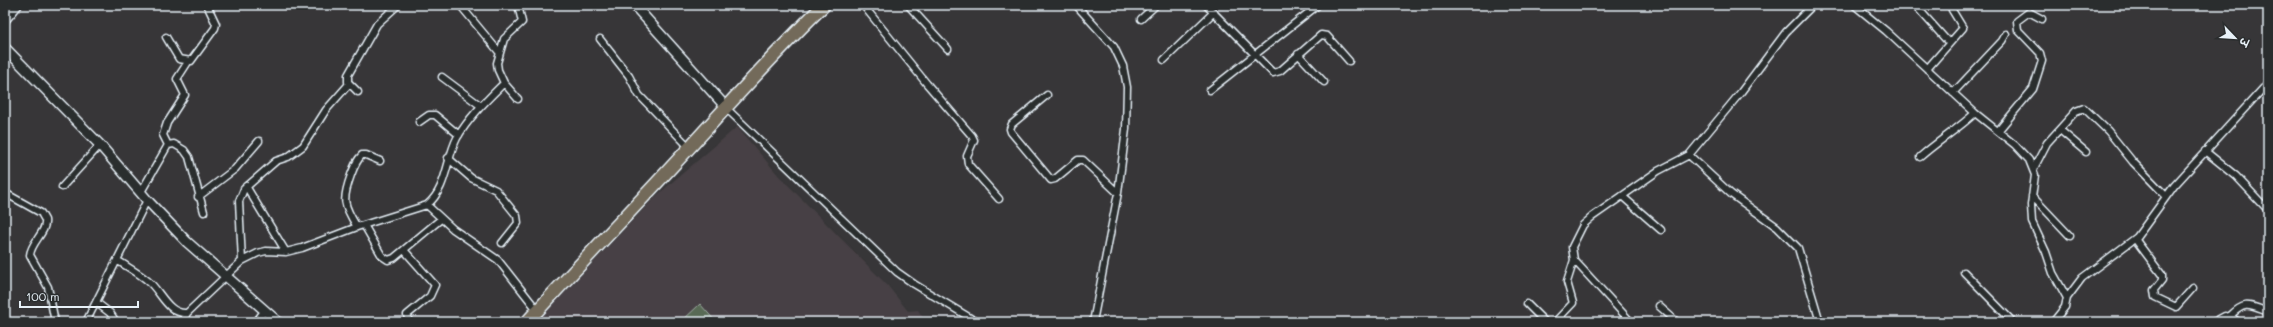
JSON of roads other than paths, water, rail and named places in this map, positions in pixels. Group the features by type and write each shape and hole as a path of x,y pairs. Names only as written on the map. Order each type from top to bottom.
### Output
{"highway":[{"path":"527,322 689,148 725,106 787,40 824,5"}],"street":[{"path":"5,19 17,5"},
{"path":"168,145 163,135 167,123 185,95 178,79 188,62 195,58 216,28 216,24 207,5"},
{"path":"358,92 349,84 348,75 372,31 384,17 398,5"},
{"path":"460,5 499,52"},
{"path":"518,5 522,22 504,40 499,52 498,70 504,83 518,99"},
{"path":"634,5 725,106 897,272 977,322"},
{"path":"863,5 927,84 972,136 973,143 967,156 968,164 999,199"},
{"path":"908,5 948,49"},
{"path":"1076,5 1105,35 1114,47 1123,66 1128,106 1118,194 1093,322"},
{"path":"1141,19 1156,5"},
{"path":"1206,5 1256,54 1270,71 1276,73 1317,37 1324,34 1348,61"},
{"path":"1210,90 1318,5"},
{"path":"1555,322 1573,304 1567,282 1574,260 1572,247 1583,225 1658,171 1689,155 1741,92 1786,32 1812,5"},
{"path":"1854,5 1975,113 2025,155 2034,168"},
{"path":"1915,5 1949,43"},
{"path":"1927,69 1943,53 1949,43 1963,28 1952,10"},
{"path":"1164,60 1214,12"},
{"path":"1998,131 2033,89 2042,59 2040,53 2018,30 2016,21 2029,12 2042,19"},
{"path":"1953,93 2002,41 2006,34"},
{"path":"166,37 179,59 188,62"},
{"path":"600,39 629,76 639,95 689,148"},
{"path":"5,48 100,145 147,200 187,242 278,322"},
{"path":"1298,54 1324,82"},
{"path":"442,77 482,106"},
{"path":"183,322 187,313 224,276 242,261 266,250 286,252 427,205 435,198 442,182 448,158 459,135 482,106 504,83"},
{"path":"2053,322 2065,307 2067,298 2082,278 2135,239 2166,196 2205,151 2268,83"},
{"path":"242,261 238,201 246,186 276,161 288,157 303,146 326,110 349,84"},
{"path":"1047,95 1012,124 1010,129 1011,132 1051,180 1055,179 1078,160 1083,160 1118,194"},
{"path":"2067,298 2053,274 2046,252 2032,222 2032,196 2034,168 2043,148 2078,109 2087,110 2108,131 2133,162 2166,196"},
{"path":"1920,157 1975,113"},
{"path":"419,122 429,115 435,115 459,135"},
{"path":"2060,130 2086,152"},
{"path":"198,197 235,169 259,141"},
{"path":"168,145 174,144 179,146 187,153 198,197 204,212"},
{"path":"62,187 100,145"},
{"path":"141,192 168,145"},
{"path":"2205,151 2236,176 2268,210"},
{"path":"357,228 346,210 344,195 356,162 362,155 366,154 380,160"},
{"path":"1689,155 1731,194 1777,227 1798,248 1820,322"},
{"path":"448,158 471,178 494,187 517,216 518,223 502,243"},
{"path":"246,186 286,252"},
{"path":"5,193 41,213 45,220 44,228 33,246 30,255 48,287 55,322"},
{"path":"1622,196 1661,230"},
{"path":"2032,196 2070,236"},
{"path":"86,322 97,303 147,200"},
{"path":"427,205 441,219 469,242 498,260 538,311"},
{"path":"364,225 382,256 392,259 441,219"},
{"path":"2135,239 2162,275 2162,280 2154,290 2155,297 2176,307 2192,288"},
{"path":"404,250 435,285 430,296 407,315 410,322"},
{"path":"117,260 149,281 163,300 177,311 187,313"},
{"path":"1574,260 1631,322"},
{"path":"1964,272 2013,322"},
{"path":"97,303 110,313 116,322"},
{"path":"1527,304 1545,322"},
{"path":"2214,322 2225,316 2230,316 2238,308 2245,305 2268,312"},
{"path":"1659,306 1676,322"},
{"path":"256,322 265,310"},
{"path":"2230,316 2238,322"}]}
